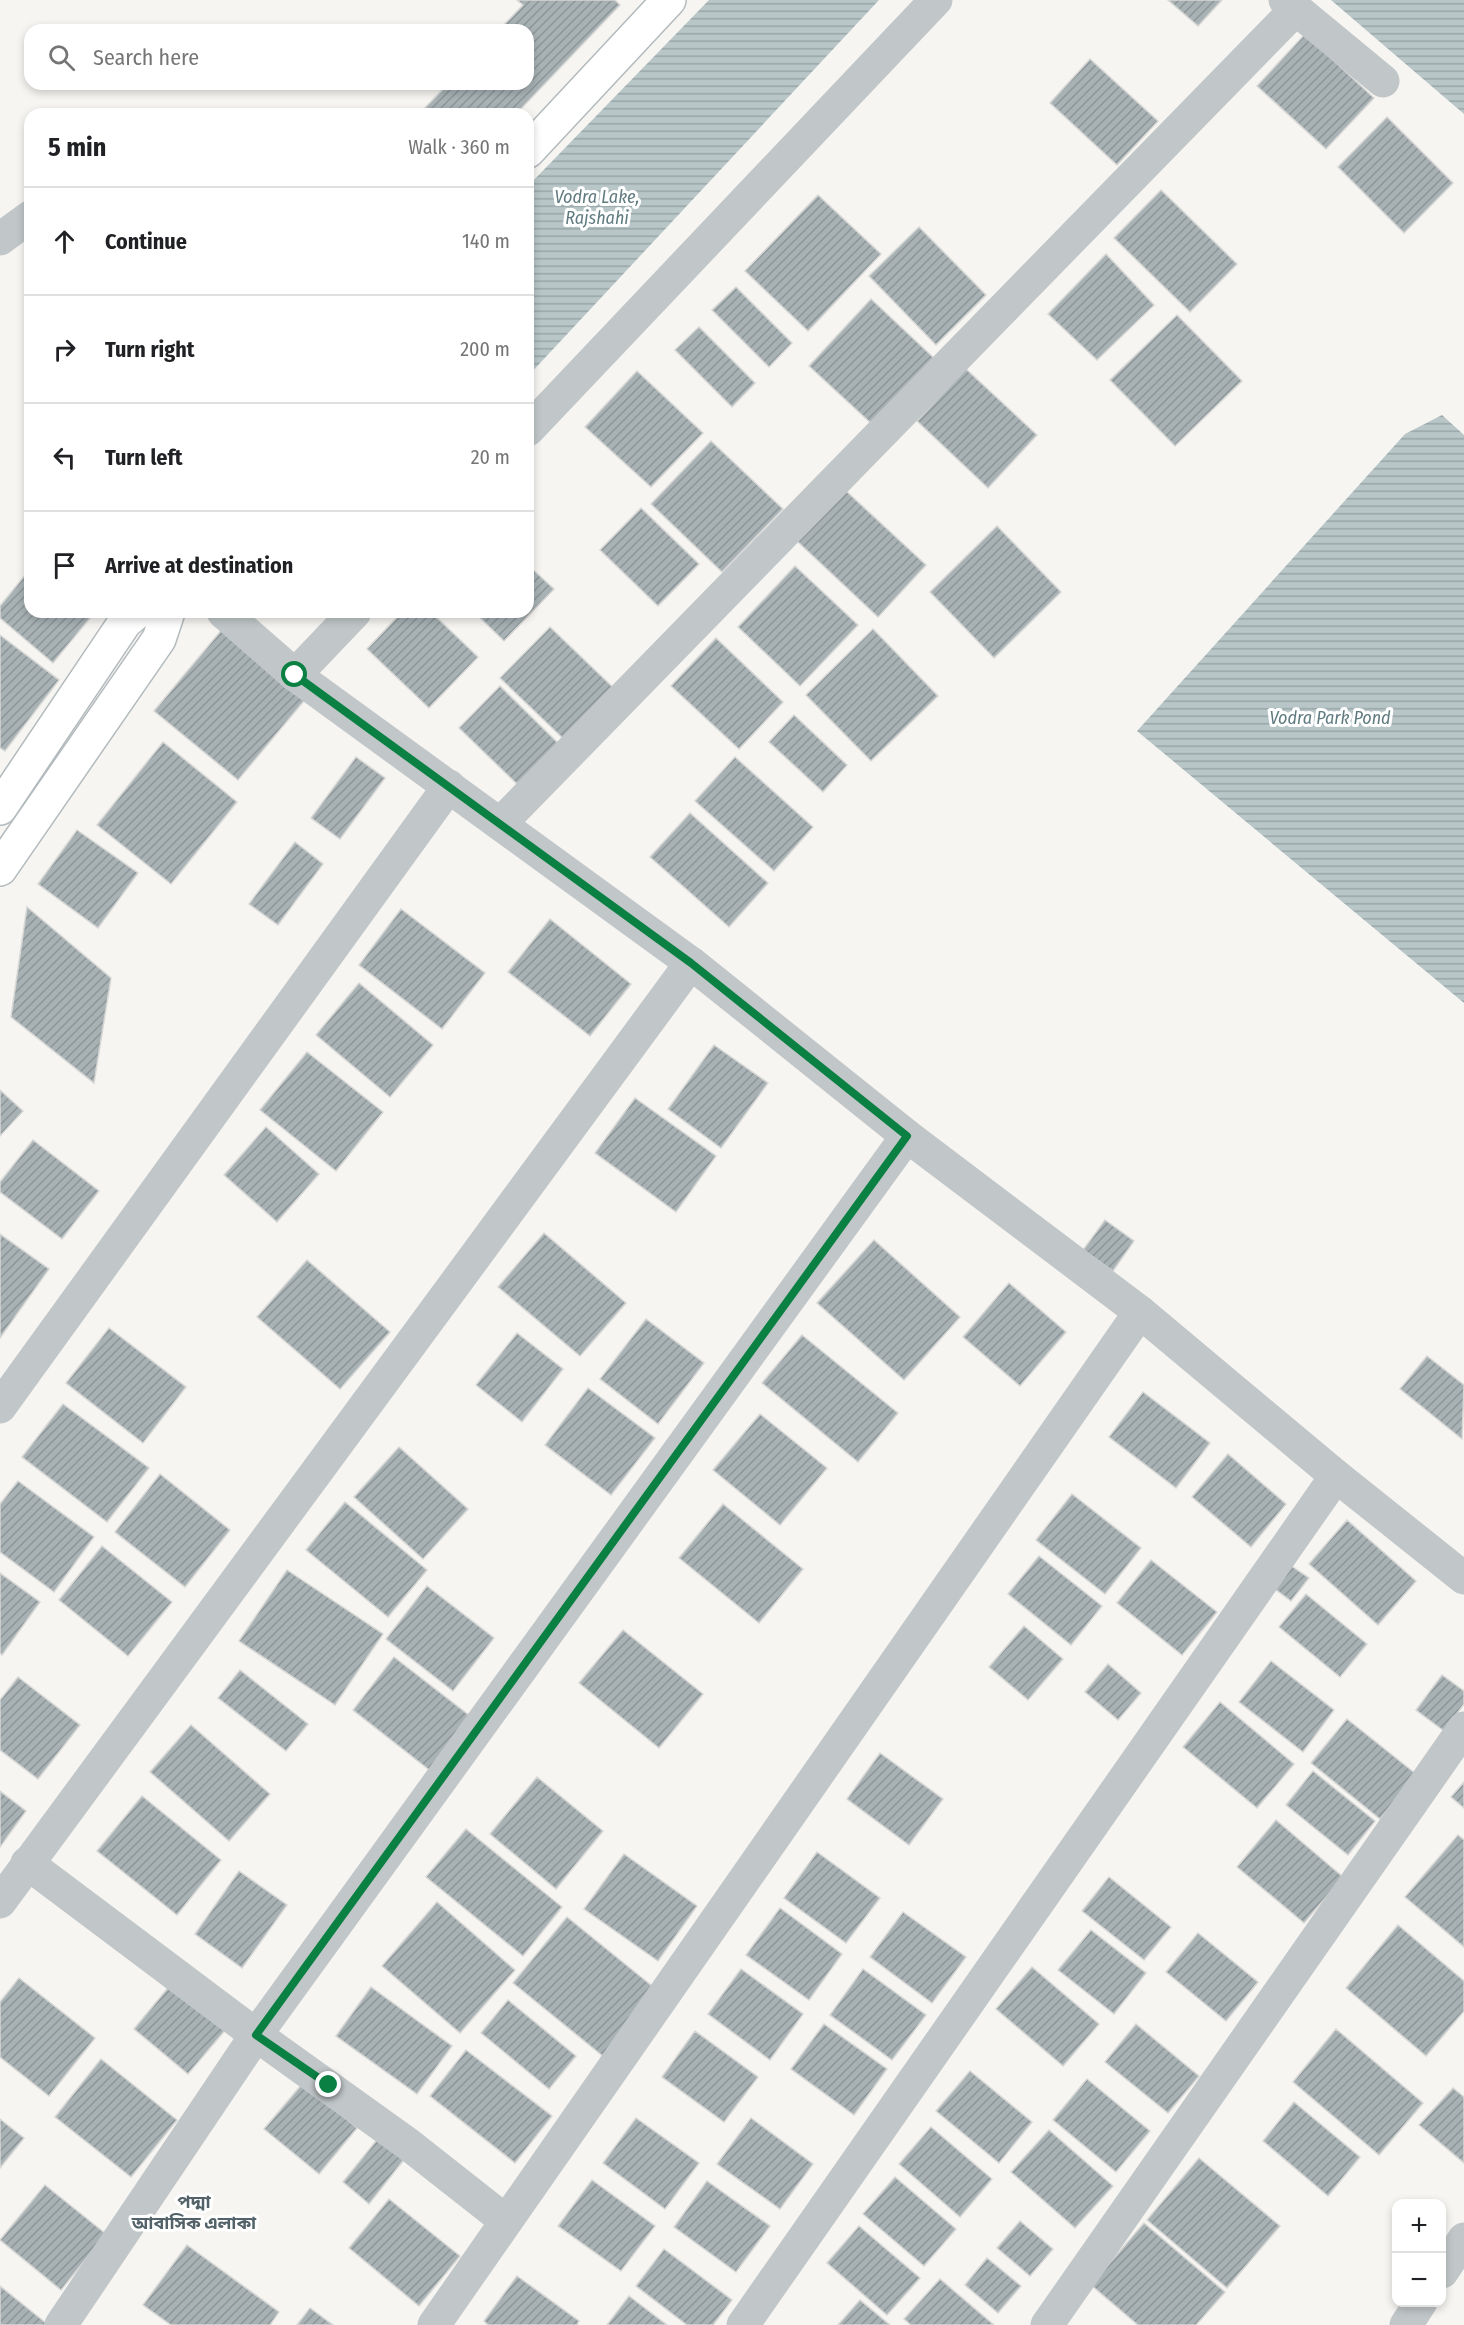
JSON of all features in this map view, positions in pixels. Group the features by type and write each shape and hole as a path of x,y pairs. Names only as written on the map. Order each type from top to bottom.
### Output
{"main road":[{"path":"534,145 669,0"},
{"path":"0,808 130,618"},
{"path":"0,869 159,639 166,618"}],"street":[{"path":"534,424 936,0"},
{"path":"500,824 1291,4 1383,81"},
{"path":"0,238 24,221"},
{"path":"231,618 295,675 691,963 907,1136 1140,1312 1336,1476 1464,1578"},
{"path":"295,675 349,618"},
{"path":"0,1407 449,786"},
{"path":"0,1902 691,963"},
{"path":"61,2325 256,2035 907,1136"},
{"path":"434,2325 1140,1312"},
{"path":"743,2325 1336,1476"},
{"path":"1047,2325 1464,1728"},
{"path":"27,1863 256,2035 408,2144 506,2221"},
{"path":"1446,2266 1464,2239"},
{"path":"1406,2325 1418,2307"}],"water":[{"name":"Vodra Lake, Rajshahi","path":"709,0 879,0 534,370 534,180"},
{"path":"1331,0 1464,0 1464,114"},
{"name":"Vodra Park Pond","path":"1442,415 1464,435 1464,1003 1137,731 1405,434"}],"building":[{"path":"517,0 615,0 620,5 522,108 425,108 442,90 534,90 534,24 505,24 523,5"},
{"path":"1168,0 1222,0 1198,26"},
{"path":"1305,34 1374,98 1326,149 1257,86"},
{"path":"1090,59 1158,121 1117,165 1050,103"},
{"path":"1387,117 1453,183 1404,233 1338,167"},
{"path":"1161,190 1237,264 1190,312 1114,238"},
{"path":"818,195 881,254 808,331 745,271"},
{"path":"919,227 986,295 936,345 869,276"},
{"path":"1106,254 1154,305 1097,360 1048,314"},
{"path":"736,287 792,343 769,367 712,310"},
{"path":"871,299 935,359 874,426 809,366"},
{"path":"1177,315 1242,381 1175,446 1110,380"},
{"path":"699,327 755,383 732,407 675,350"},
{"path":"966,369 1037,435 988,488 917,421"},
{"path":"637,371 703,433 651,487 585,427"},
{"path":"711,441 783,509 722,572 651,504"},
{"path":"845,490 926,565 878,617 797,541"},
{"path":"641,508 699,564 658,606 600,550"},
{"path":"997,526 1061,592 994,658 930,592"},
{"path":"795,566 858,625 800,686 738,627"},
{"path":"534,571 554,589 534,610"},
{"path":"24,576 24,618 90,618 53,663 0,618 0,606"},
{"path":"396,618 437,618 478,657 429,708 367,649"},
{"path":"480,618 526,618 504,641"},
{"path":"224,627 308,696 238,780 154,711"},
{"path":"550,627 622,696 572,747 500,678"},
{"path":"873,629 938,696 871,761 806,695"},
{"path":"0,635 59,680 5,751 0,748"},
{"path":"716,638 783,702 739,749 671,686"},
{"path":"500,686 558,743 517,784 459,728"},
{"path":"794,715 847,765 823,792 769,742"},
{"path":"163,742 237,802 171,884 97,825"},
{"path":"356,757 385,778 340,839 311,818"},
{"path":"735,757 813,827 774,871 695,801"},
{"path":"690,813 768,883 729,927 650,857"},
{"path":"77,830 138,873 98,928 38,884"},
{"path":"295,842 323,864 278,925 249,904"},
{"path":"27,907 111,978 94,1083 11,1017"},
{"path":"401,909 485,973 442,1029 359,965"},
{"path":"550,919 631,984 590,1036 508,972"},
{"path":"359,983 433,1045 390,1097 316,1035"},
{"path":"714,1045 768,1083 721,1148 668,1109"},
{"path":"307,1052 383,1112 336,1171 260,1110"},
{"path":"0,1090 23,1111 0,1136"},
{"path":"635,1098 716,1156 676,1212 595,1153"},
{"path":"266,1127 319,1174 277,1222 224,1175"},
{"path":"33,1140 99,1191 62,1239 0,1192 0,1182"},
{"path":"1105,1220 1134,1241 1113,1271 1083,1250"},
{"path":"544,1233 626,1303 580,1356 498,1287"},
{"path":"0,1234 49,1269 0,1338"},
{"path":"874,1240 960,1317 904,1380 817,1303"},
{"path":"307,1260 390,1332 340,1389 257,1317"},
{"path":"1009,1283 1066,1332 1020,1386 963,1337"},
{"path":"646,1319 704,1363 658,1424 600,1379"},
{"path":"109,1328 186,1387 143,1443 66,1383"},
{"path":"517,1333 563,1369 522,1422 476,1385"},
{"path":"802,1335 898,1413 858,1462 762,1383"},
{"path":"1427,1356 1464,1385 1462,1439 1400,1389"},
{"path":"588,1388 655,1438 611,1495 545,1445"},
{"path":"1143,1392 1210,1443 1176,1488 1109,1437"},
{"path":"63,1404 149,1468 107,1522 22,1457"},
{"path":"760,1414 827,1468 780,1525 713,1470"},
{"path":"399,1447 468,1509 423,1559 354,1497"},
{"path":"1228,1454 1286,1504 1251,1547 1192,1497"},
{"path":"160,1474 230,1530 185,1587 115,1532"},
{"path":"18,1481 94,1537 54,1592 0,1552 0,1504"},
{"path":"1072,1494 1141,1548 1105,1594 1036,1540"},
{"path":"345,1502 427,1570 388,1617 306,1550"},
{"path":"723,1504 803,1569 759,1623 679,1558"},
{"path":"1347,1520 1416,1581 1378,1625 1309,1564"},
{"path":"102,1546 172,1602 128,1656 59,1600"},
{"path":"1039,1556 1102,1606 1071,1645 1008,1594"},
{"path":"1151,1560 1217,1612 1182,1655 1117,1603"},
{"path":"1287,1563 1309,1578 1291,1601 1271,1586"},
{"path":"287,1570 383,1634 335,1705 239,1641"},
{"path":"0,1573 40,1602 2,1655 0,1653"},
{"path":"427,1586 494,1638 453,1691 386,1639"},
{"path":"1306,1594 1367,1644 1340,1677 1279,1627"},
{"path":"1024,1626 1063,1659 1028,1700 989,1667"},
{"path":"623,1630 703,1694 659,1748 579,1683"},
{"path":"394,1657 479,1723 437,1776 353,1710"},
{"path":"1271,1661 1334,1710 1303,1752 1239,1702"},
{"path":"1108,1664 1141,1693 1118,1720 1085,1692"},
{"path":"240,1670 308,1724 286,1751 218,1698"},
{"path":"1442,1675 1464,1691 1464,1704 1444,1731 1416,1710"},
{"path":"18,1677 80,1725 38,1779 0,1750 0,1700"},
{"path":"1220,1702 1294,1764 1257,1808 1183,1747"},
{"path":"1347,1719 1416,1774 1380,1819 1311,1763"},
{"path":"191,1725 270,1794 229,1841 150,1772"},
{"path":"880,1753 943,1799 909,1845 847,1799"},
{"path":"1313,1771 1375,1821 1348,1855 1286,1805"},
{"path":"537,1777 603,1831 556,1889 490,1834"},
{"path":"1464,1782 1464,1808 1451,1797"},
{"path":"0,1791 26,1811 0,1847"},
{"path":"142,1796 221,1860 177,1915 97,1851"},
{"path":"1276,1820 1343,1877 1304,1923 1237,1867"},
{"path":"466,1829 562,1907 523,1956 426,1877"},
{"path":"1458,1835 1464,1840 1464,1947 1405,1897"},
{"path":"817,1852 880,1898 846,1943 784,1898"},
{"path":"624,1854 697,1906 658,1961 584,1909"},
{"path":"239,1871 287,1905 242,1968 195,1934"},
{"path":"1109,1877 1171,1927 1144,1960 1082,1911"},
{"path":"437,1902 515,1970 460,2033 382,1966"},
{"path":"780,1908 842,1954 809,2000 746,1955"},
{"path":"903,1912 966,1957 932,2003 870,1957"},
{"path":"567,1917 657,1990 604,2057 513,1983"},
{"path":"1398,1925 1464,1981 1464,2011 1426,2056 1346,1988"},
{"path":"1091,1930 1146,1973 1114,2014 1058,1970"},
{"path":"1198,1933 1258,1982 1226,2021 1166,1972"},
{"path":"1032,1967 1099,2024 1063,2066 996,2009"},
{"path":"741,1969 803,2014 770,2060 708,2014"},
{"path":"863,1969 926,2015 892,2060 830,2015"},
{"path":"19,1978 95,2038 49,2096 0,2057 0,2002"},
{"path":"172,1983 227,2028 188,2074 134,2029"},
{"path":"371,1987 452,2046 417,2094 336,2036"},
{"path":"508,2000 576,2056 549,2089 481,2033"},
{"path":"824,2024 887,2069 854,2115 791,2069"},
{"path":"1136,2024 1199,2076 1168,2113 1105,2062"},
{"path":"1336,2029 1423,2103 1379,2155 1293,2082"},
{"path":"695,2031 758,2077 724,2122 662,2077"},
{"path":"466,2050 552,2116 515,2163 430,2096"},
{"path":"101,2059 177,2120 131,2177 55,2117"},
{"path":"970,2071 1032,2122 999,2163 936,2111"},
{"path":"1087,2079 1150,2131 1116,2172 1053,2120"},
{"path":"303,2083 357,2128 319,2174 264,2129"},
{"path":"1453,2088 1464,2097 1464,2163 1419,2125"},
{"path":"1294,2102 1360,2157 1328,2196 1263,2141"},
{"path":"636,2118 699,2163 665,2209 603,2163"},
{"path":"751,2118 813,2164 780,2209 717,2164"},
{"path":"0,2119 24,2138 0,2168"},
{"path":"931,2127 992,2179 960,2217 899,2164"},
{"path":"1049,2130 1113,2186 1075,2228 1011,2172"},
{"path":"384,2131 410,2152 369,2204 343,2182"},
{"path":"1199,2158 1280,2226 1227,2288 1147,2220"},
{"path":"895,2177 956,2229 924,2266 863,2214"},
{"path":"592,2180 655,2226 621,2271 558,2226"},
{"path":"707,2181 770,2226 736,2272 674,2227"},
{"path":"45,2185 106,2234 61,2290 0,2240"},
{"path":"389,2199 460,2256 419,2306 349,2248"},
{"path":"1020,2221 1053,2249 1030,2276 997,2248"},
{"path":"1144,2223 1225,2292 1196,2325 1138,2325 1091,2285"},
{"path":"859,2226 920,2278 887,2315 827,2263"},
{"path":"187,2245 279,2312 270,2325 171,2325 143,2305"},
{"path":"664,2249 732,2300 713,2325 687,2325 636,2286"},
{"path":"987,2258 1021,2286 998,2313 965,2285"},
{"path":"517,2276 579,2321 577,2325 488,2325 484,2321"},
{"path":"940,2279 994,2325 911,2325 904,2319"},
{"path":"0,2286 46,2323 44,2325 0,2325"},
{"path":"629,2296 667,2325 607,2325"},
{"path":"860,2300 890,2325 838,2325"},
{"path":"310,2308 333,2325 297,2325"}],"district":[{"name":"পদ্মা আবাসিক এলাকা","path":"194,2212"}],"route":[{"path":"295,675 691,963 907,1136 256,2035 329,2085"}]}
